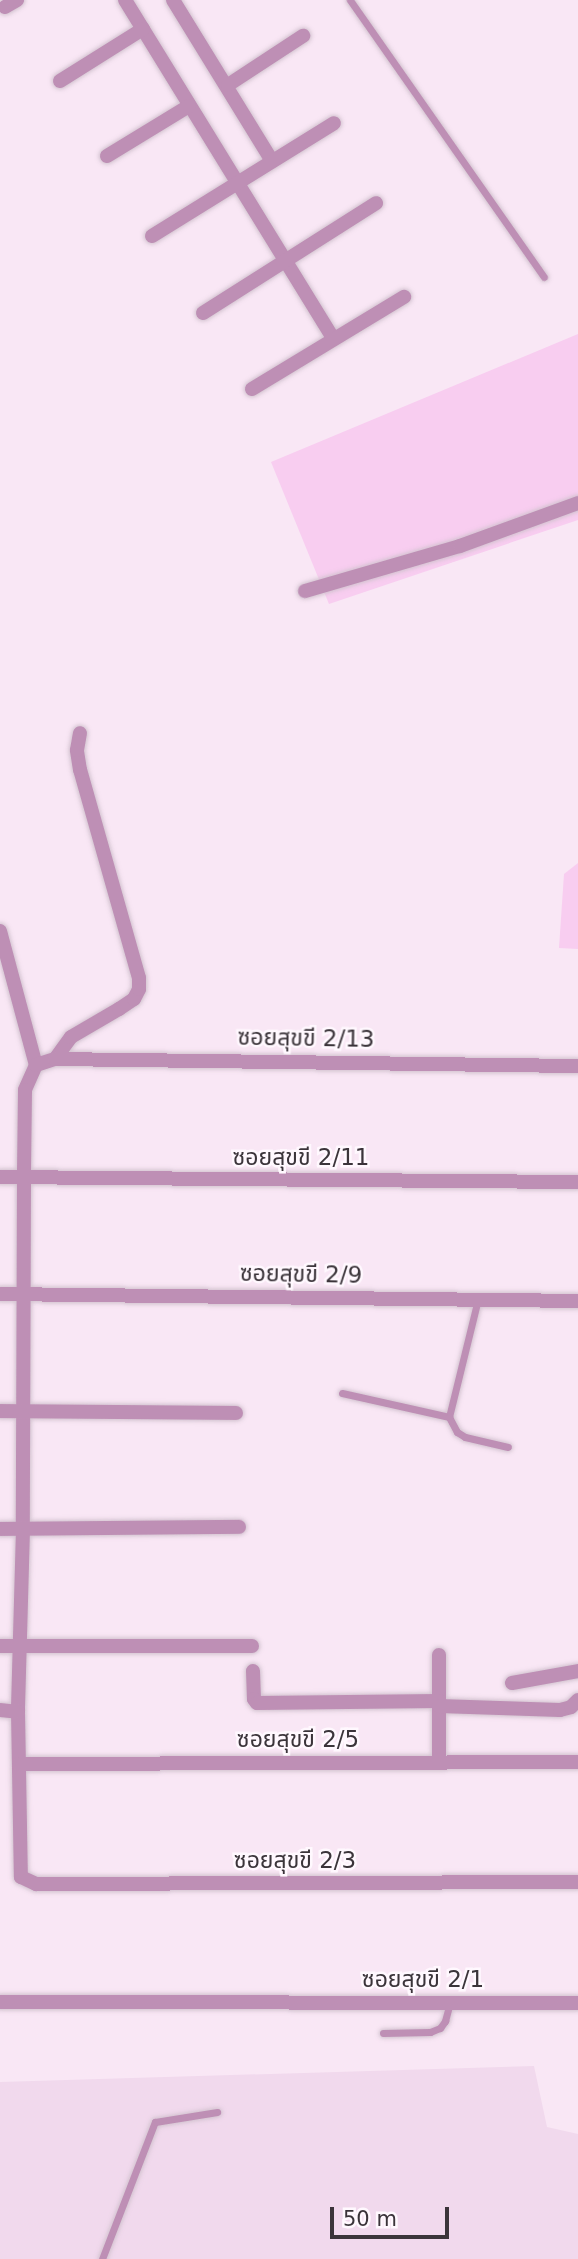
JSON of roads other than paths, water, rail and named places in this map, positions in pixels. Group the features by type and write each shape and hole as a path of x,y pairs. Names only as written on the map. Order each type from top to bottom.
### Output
{"street":[{"path":"125,0 333,338"},
{"path":"191,0 175,4 228,85 272,161"},
{"path":"60,81 143,29"},
{"path":"228,85 303,36"},
{"path":"107,156 189,106"},
{"path":"152,236 334,123"},
{"path":"203,313 376,203"},
{"path":"252,389 404,297"},
{"path":"305,591 460,546 578,503"},
{"path":"55,1059 71,1037 134,999 139,989 132,953 80,770 77,750 80,733"},
{"path":"0,931 36,1065 25,1090 19,1764"},
{"name":"ซอยสุขขี 2/13","path":"36,1065 55,1059 578,1066"},
{"name":"ซอยสุขขี 2/11","path":"0,1177 578,1182"},
{"name":"ซอยสุขขี 2/9","path":"0,1294 578,1301"},
{"path":"0,1411 236,1413"},
{"path":"0,1529 239,1527"},
{"path":"0,1646 252,1646"},
{"path":"439,1655 439,1760"},
{"path":"253,1671 254,1699 257,1703 439,1703 560,1710 571,1707 578,1700"},
{"path":"512,1683 578,1671"},
{"path":"0,1710 18,1712"},
{"name":"ซอยสุขขี 2/5","path":"19,1764 439,1760 578,1762"},
{"name":"ซอยสุขขี 2/3","path":"19,1764 19,1872 24,1881 36,1884 578,1882"},
{"name":"ซอยสุขขี 2/1","path":"0,2002 578,2003"}],"lane":[{"path":"350,0 544,277"},
{"path":"478,1298 449,1418 457,1432 465,1437 508,1447"},
{"path":"342,1393 449,1418"},
{"path":"383,2033 430,2032 440,2028 446,2021 450,2002"},
{"path":"102,2259 155,2122 217,2112"}]}
